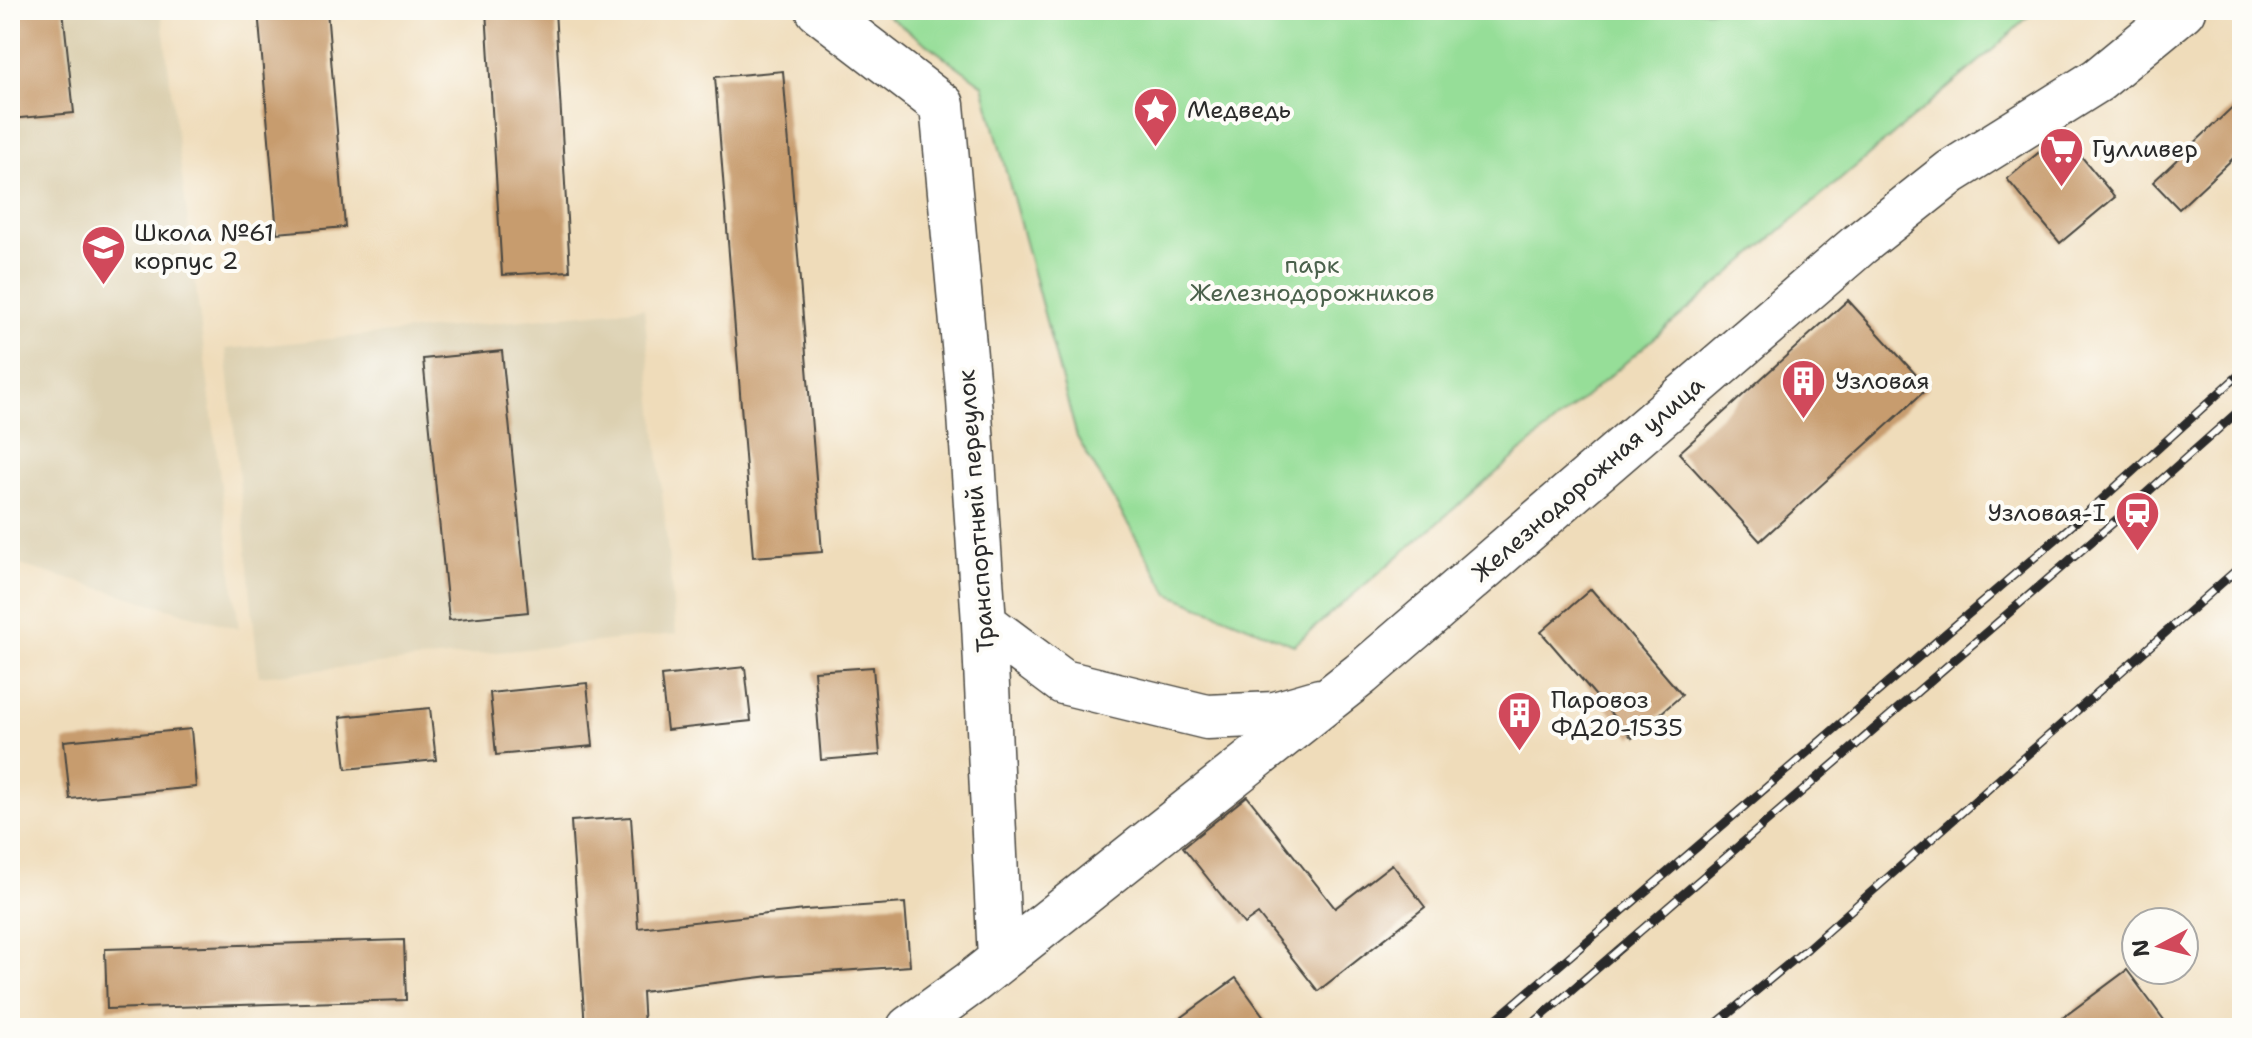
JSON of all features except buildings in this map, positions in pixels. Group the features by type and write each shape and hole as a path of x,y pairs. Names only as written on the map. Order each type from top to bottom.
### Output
{"street":[{"name":"Транспортный переулок","path":"818,10 942,105 969,400 984,623 1000,960"},
{"name":"Железнодорожная улица","path":"1000,960 1331,698 1860,244 1951,172 2098,80 2183,10"},
{"path":"984,623 1063,682 1207,717 1275,714 1331,698"},
{"path":"909,1028 1000,960"}],"shaded area":[{"name":"Школа №61 корпус 2","path":"10,10 161,10 239,629 10,562"},
{"path":"644,308 676,634 259,676 226,349"}],"green space":[{"name":"парк Железнодорожников","path":"880,10 2035,10 1997,46 1294,645 1169,594 1077,437 983,85"}],"railway":[{"path":"1486,1028 2099,502 2242,372"},
{"path":"1528,1028 2242,408"},
{"path":"1711,1028 1808,948 2242,565"}],"place":[{"name":"Медведь","path":"1156,149"},
{"name":"Гулливер","path":"2061,188"},
{"name":"Школа №61 корпус 2","path":"103,286"},
{"name":"Узловая","path":"1804,420"},
{"name":"Узловая-I","path":"2137,552"},
{"name":"Паровоз ФД20-1535","path":"1520,753"}]}
